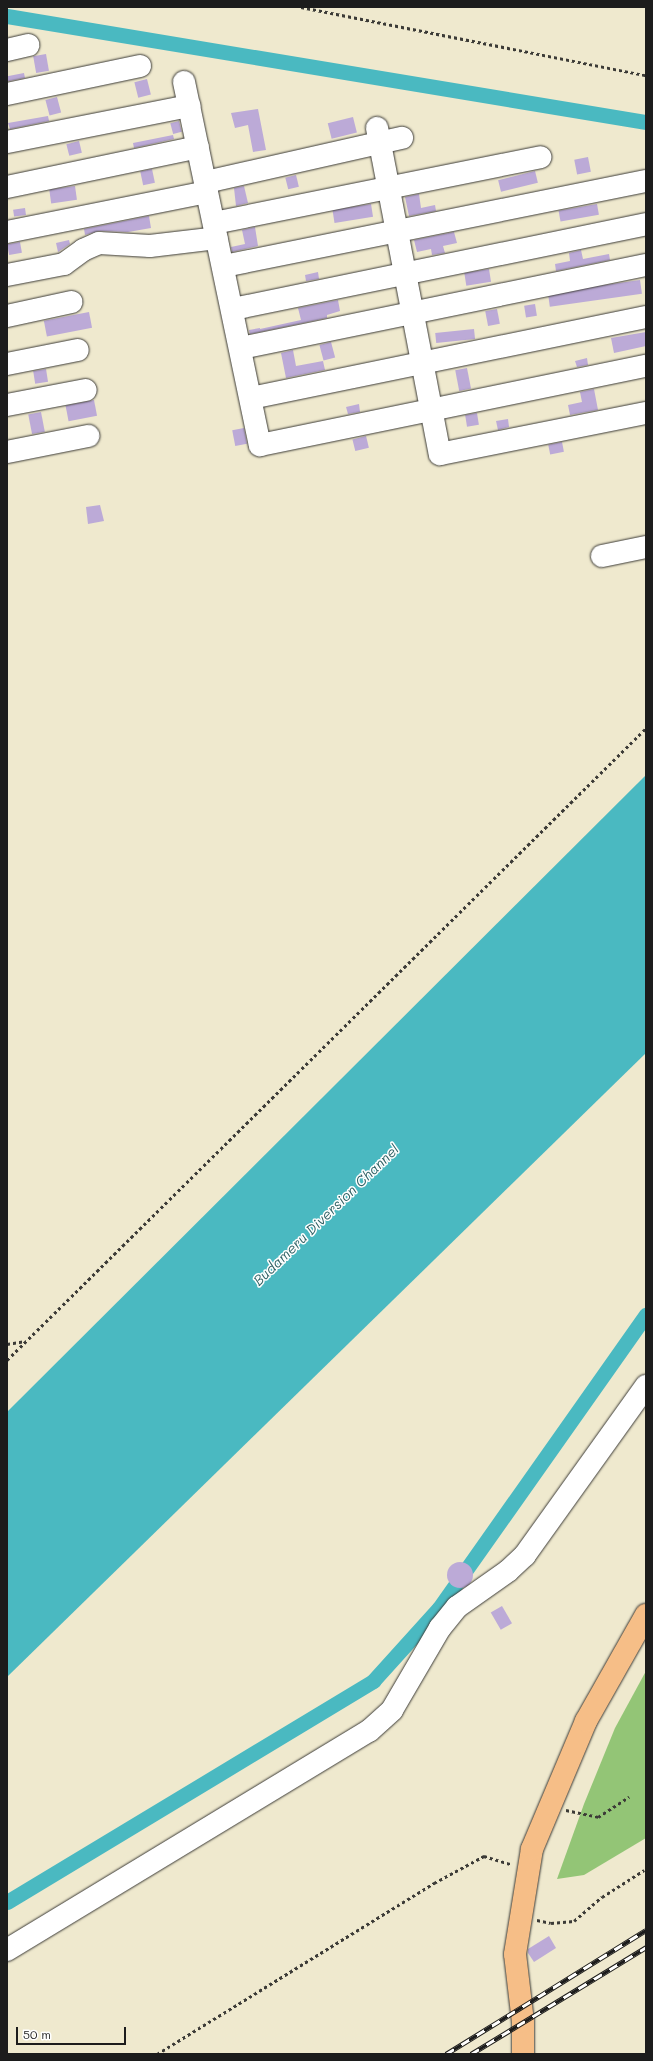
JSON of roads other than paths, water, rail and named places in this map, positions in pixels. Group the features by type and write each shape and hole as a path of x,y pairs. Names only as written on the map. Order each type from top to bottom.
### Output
{"main road":[{"path":"523,2054 523,2022 515,1954 532,1849 586,1721 646,1615"}],"street":[{"path":"7,50 28,45"},
{"path":"7,94 140,66"},
{"path":"184,82 224,266 260,445 646,366"},
{"path":"7,142 189,106"},
{"path":"7,232 206,187 378,136 402,138"},
{"path":"378,136 440,454 646,413"},
{"path":"7,187 198,147"},
{"path":"7,275 64,264 83,250 99,243 150,246 388,188 540,157"},
{"path":"224,266 646,181"},
{"path":"233,309 646,224"},
{"path":"241,348 646,265"},
{"path":"7,316 71,302"},
{"path":"251,398 646,317"},
{"path":"7,364 78,350"},
{"path":"7,405 86,390"},
{"path":"7,452 88,436"},
{"path":"602,556 646,547"},
{"path":"7,1950 356,1739 381,1721 396,1705 440,1628 457,1607 508,1571 525,1555 646,1386"}],"water":[{"name":"Budameru Diversion Channel","path":"646,775 646,1053 7,1677 7,1412"}],"waterway":[{"path":"7,16 646,122"},
{"path":"7,1902 373,1681 439,1608 646,1315"}],"railway":[{"path":"446,2054 646,1930"},
{"path":"471,2054 646,1947"}]}
